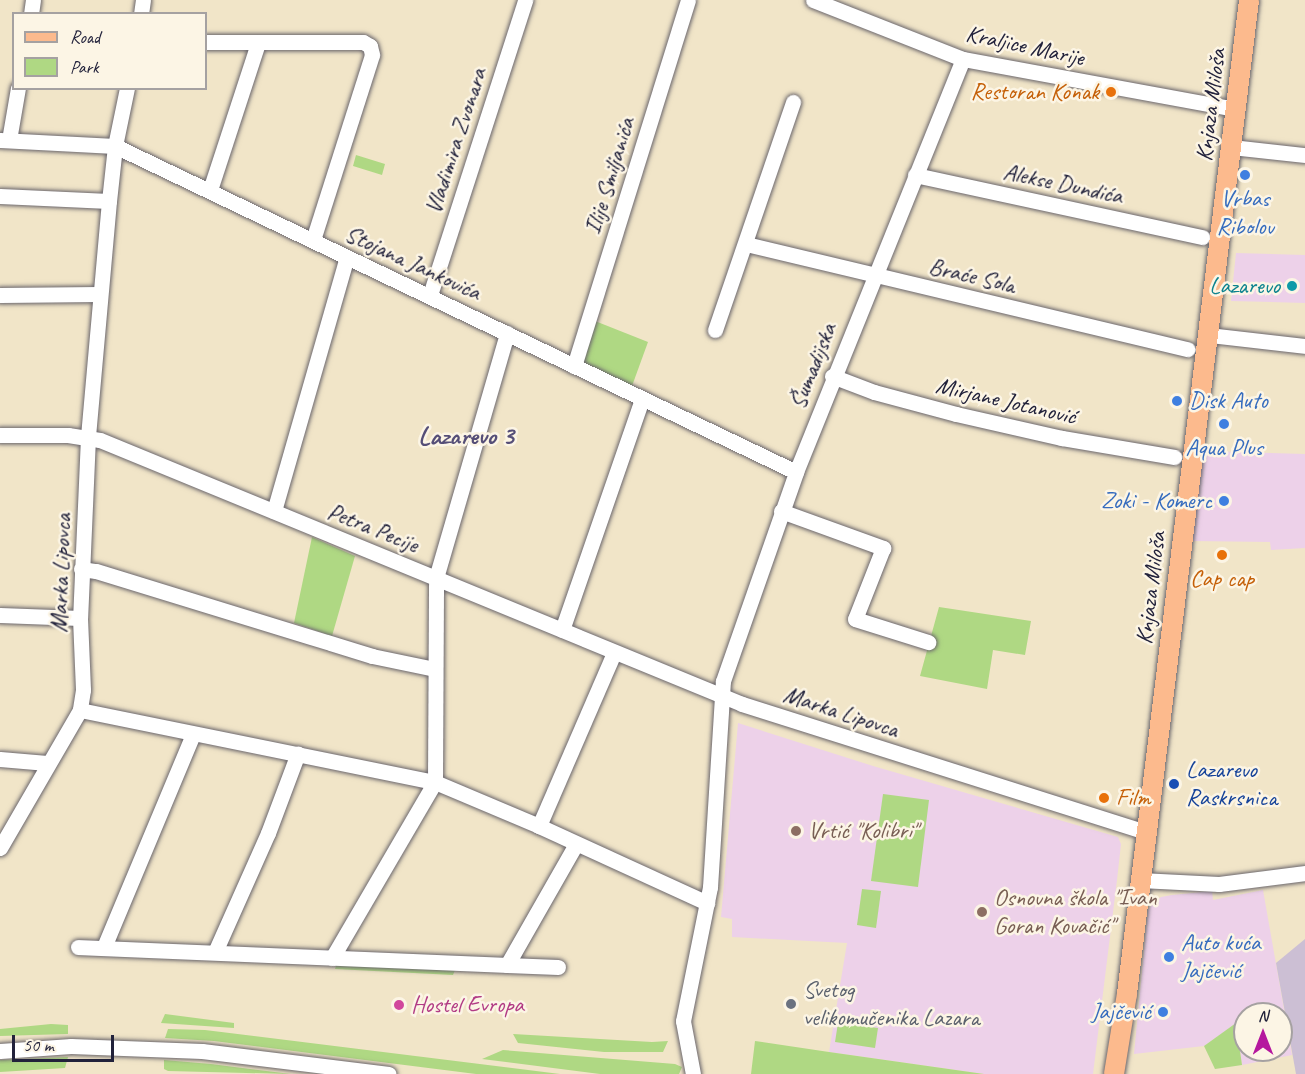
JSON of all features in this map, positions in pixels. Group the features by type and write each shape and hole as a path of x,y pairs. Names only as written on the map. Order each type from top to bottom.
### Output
{"main road":[{"name":"Knjaza Miloša","path":"1114,1074 1127,994 1250,0"}],"street":[{"name":"Vladimira Zvonara","path":"430,295 525,0"},
{"name":"Ilije Smiljanića","path":"574,366 688,0"},
{"name":"Kraljice Marije","path":"813,0 963,58 1235,110"},
{"path":"207,42 363,42 367,43 372,50 313,240"},
{"path":"210,190 258,43"},
{"name":"Šumadijska","path":"721,695 723,681 781,511 832,376 963,58"},
{"path":"4,140 17,90"},
{"name":"Marka Lipovca","path":"0,848 47,763 80,710 83,690 80,618 81,569 88,437 99,294 115,146 127,90"},
{"path":"715,330 794,102"},
{"name":"Stojana Jankovića","path":"4,140 115,146 796,472"},
{"path":"1232,147 1305,155"},
{"name":"Alekse Dundića","path":"915,175 1202,237"},
{"path":"0,196 109,201"},
{"name":"Braće Sola","path":"746,244 1188,349"},
{"path":"274,511 347,257"},
{"path":"0,296 99,294"},
{"path":"332,958 435,782 436,578 507,333"},
{"path":"1209,335 1305,345"},
{"name":"Mirjane Jotanović","path":"832,376 874,392 956,414 1062,438 1173,457"},
{"path":"562,630 642,399"},
{"name":"Petra Pecije","path":"0,435 68,435 100,440 721,695"},
{"path":"781,511 883,548 855,619 928,642"},
{"path":"81,569 96,570 372,656 435,669"},
{"path":"0,615 80,618"},
{"path":"539,826 614,653"},
{"path":"693,1074 683,1022 707,903 721,695"},
{"name":"Marka Lipovca","path":"721,695 1027,796 1146,832"},
{"path":"80,710 435,782 539,826 707,903"},
{"path":"104,947 193,734"},
{"path":"215,952 268,833 298,753"},
{"path":"0,759 47,763"},
{"path":"507,965 576,844"},
{"path":"1140,880 1219,884 1305,873"},
{"path":"78,947 558,967"},
{"path":"0,1051 71,1046 202,1051 389,1074"}],"shaded area":[{"path":"1236,253 1305,255 1305,303 1231,301"},
{"path":"1201,451 1305,454 1305,548 1271,550 1270,542 1192,541"},
{"name":"Osnovna škola \"Ivan Goran Kovačić\"","path":"738,723 873,766 1118,837 1121,844 1093,1074 984,1074 829,1052 847,943 732,937 732,919 721,917"},
{"path":"1263,890 1283,1002 1233,1002 1233,1026 1204,1046 1134,1054 1148,910 1161,897 1212,891 1213,900"},
{"path":"1305,939 1305,1074 1296,1074 1293,1057 1293,1002 1283,1002 1276,963"},
{"path":"1242,1062 1257,1062 1242,1065"}],"green space":[{"path":"356,155 385,164 382,175 353,166"},
{"path":"595,321 648,342 632,386 583,362"},
{"path":"312,537 355,556 332,636 294,623"},
{"path":"939,607 1031,621 1025,655 993,650 987,689 920,676"},
{"path":"883,794 929,800 918,887 871,881"},
{"path":"862,889 881,891 876,928 857,925"},
{"path":"337,963 455,970 453,975 335,969"},
{"path":"165,1014 234,1023 234,1028 161,1023"},
{"path":"838,1023 878,1028 875,1048 835,1042"},
{"path":"51,1024 68,1025 68,1034 0,1036 0,1029"},
{"path":"1233,1025 1233,1062 1242,1062 1242,1065 1215,1069 1204,1046"},
{"path":"168,1029 205,1030 560,1074 476,1074 214,1041 165,1038"},
{"path":"513,1034 668,1041 663,1052 604,1052 518,1043"},
{"path":"755,1041 829,1052 984,1074 751,1074"},
{"path":"503,1050 675,1064 682,1067 679,1074 600,1074 482,1059"},
{"path":"68,1057 65,1068 0,1072 0,1060"},
{"path":"164,1060 291,1074 168,1071 164,1069"}],"place":[{"name":"Restoran Konak","path":"1111,92"},
{"name":"Vrbas Ribolov","path":"1245,175"},
{"name":"Lazarevo","path":"1292,286"},
{"name":"Disk Auto","path":"1177,401"},
{"name":"Aqua Plus","path":"1224,424"},
{"name":"Zoki - Komerc","path":"1224,501"},
{"name":"Cap cap","path":"1222,555"},
{"name":"Lazarevo Raskrsnica","path":"1174,784"},
{"name":"Film","path":"1104,798"},
{"name":"Vrtić \"Kolibri\"","path":"796,831"},
{"name":"Osnovna škola \"Ivan Goran Kovačić\"","path":"982,912"},
{"name":"Auto kuća Jajčević","path":"1169,957"},
{"name":"Svetog velikomučenika Lazara","path":"791,1004"},
{"name":"Hostel Evropa","path":"399,1005"},
{"name":"Jajčević","path":"1163,1012"}],"district":[{"name":"Lazarevo 3","path":"466,436"}]}
